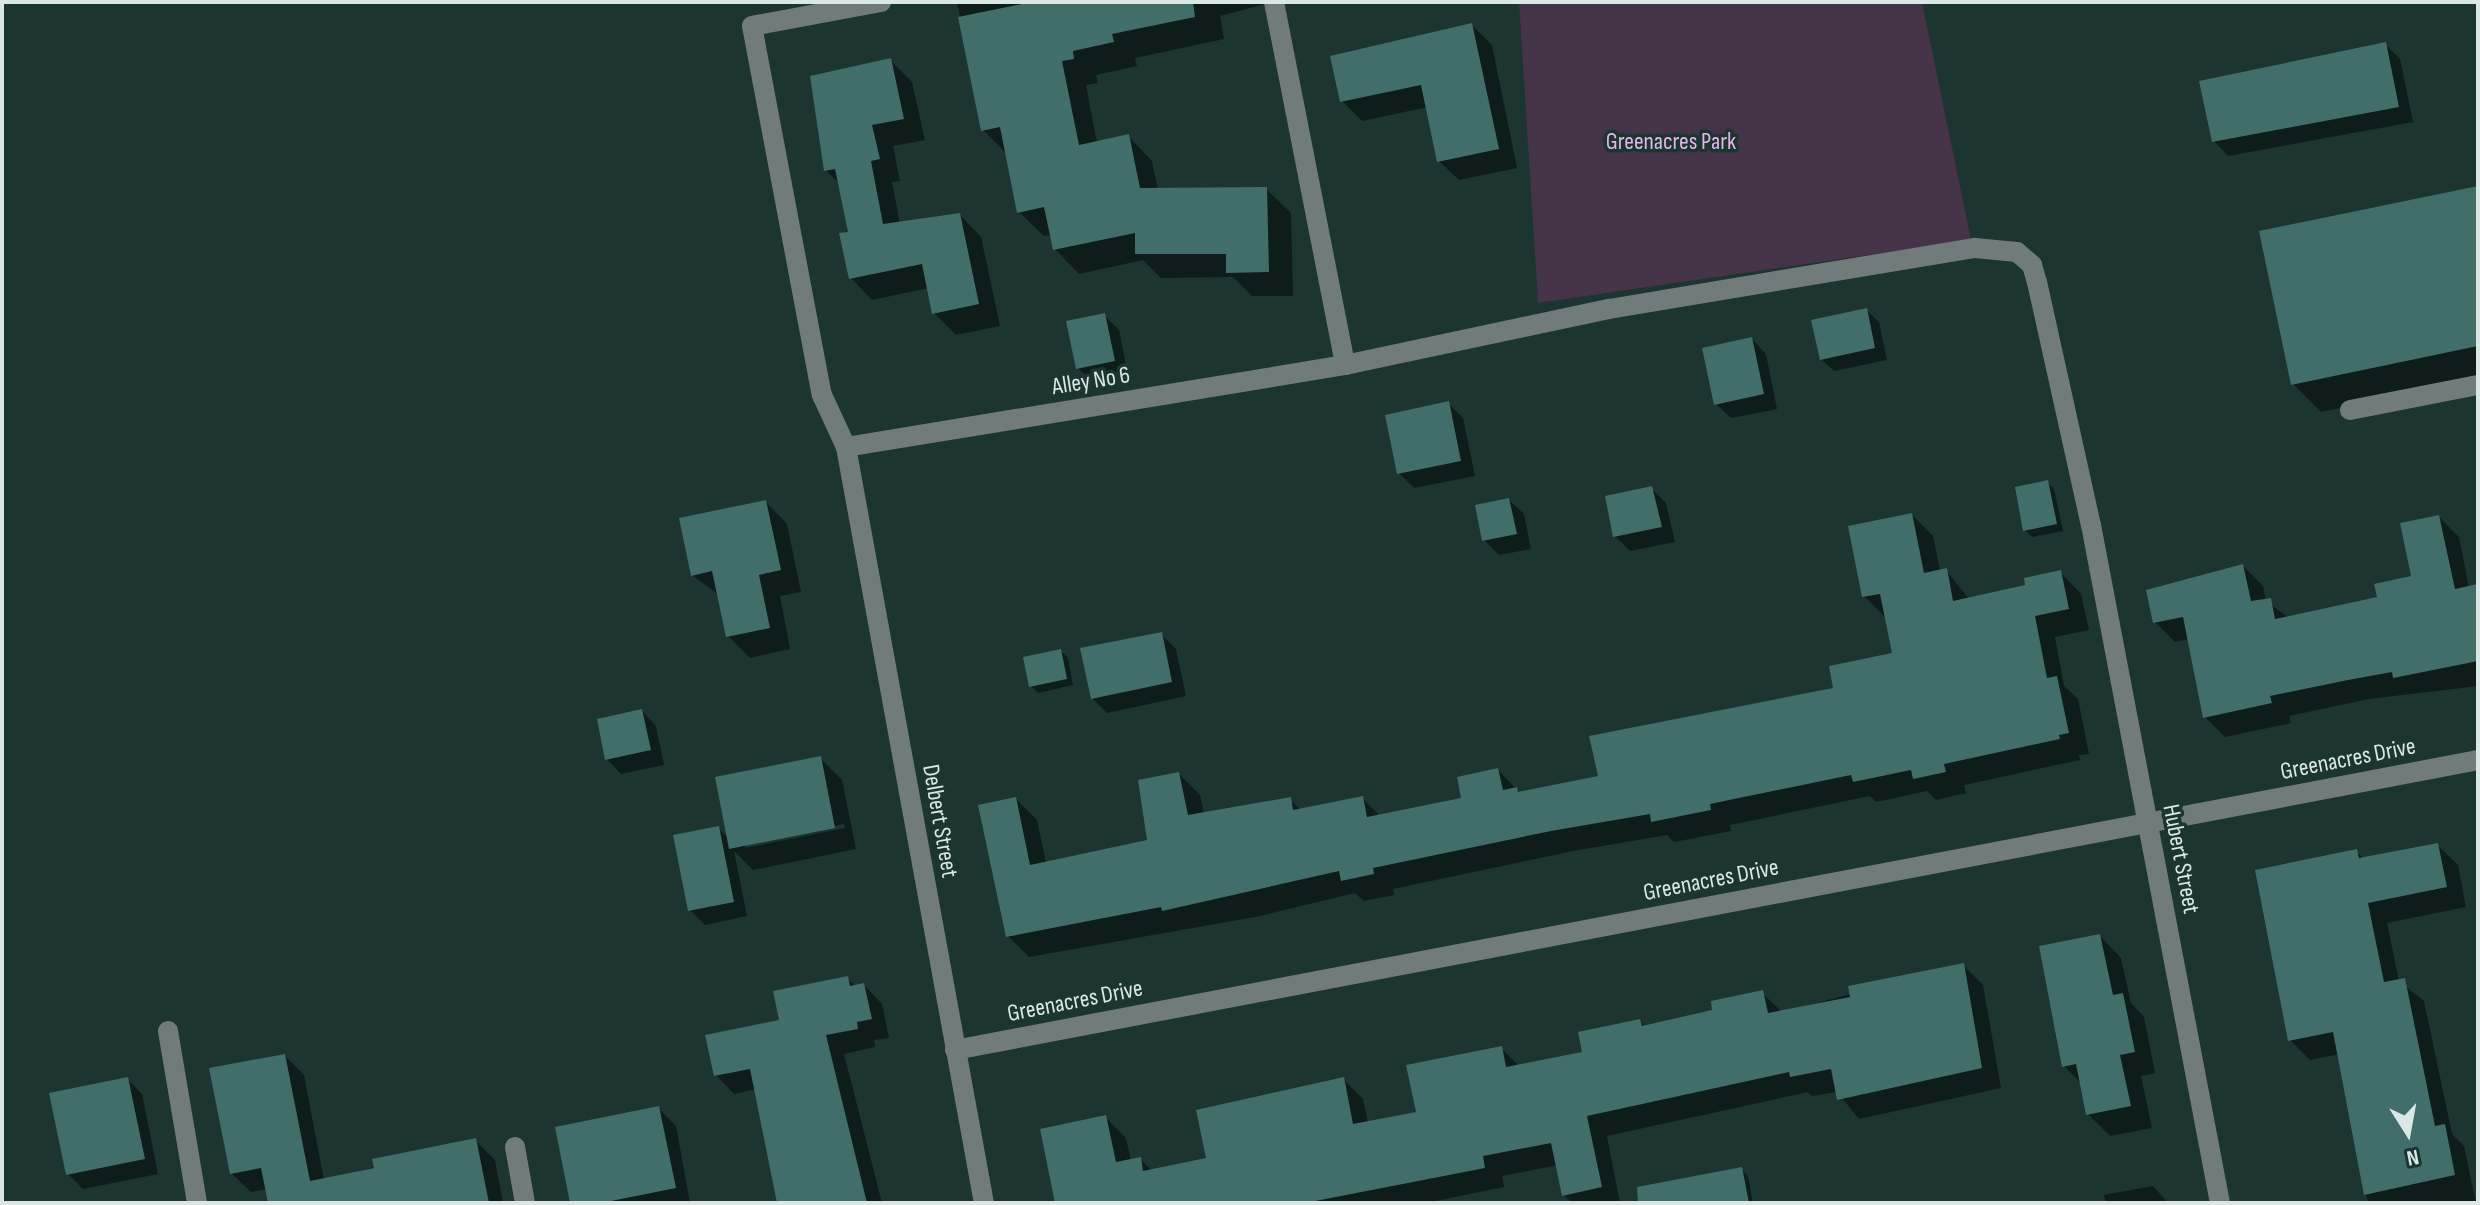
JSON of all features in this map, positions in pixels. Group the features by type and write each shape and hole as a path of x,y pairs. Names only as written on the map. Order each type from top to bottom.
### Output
{"street":[{"name":"Delbert Street","path":"881,2 752,26 822,395 846,447 984,1203"},
{"path":"1274,2 1345,365"},
{"name":"Alley No 6","path":"846,447 1345,365 1609,309 1975,248 2017,252 2032,265 2091,525"},
{"path":"2350,410 2478,385"},
{"name":"Hubert Street","path":"2091,525 2220,1203"},
{"name":"Greenacres Drive","path":"955,1050 2478,760"},
{"path":"168,1031 197,1203"},
{"path":"515,1147 525,1203"}],"green space":[{"name":"Greenacres Park","path":"1519,2 1922,2 1971,240 1538,303"}],"building":[{"path":"1032,2 1193,2 1195,17 1112,34 1114,42 1073,51 1074,59 1062,61 1079,145 1129,134 1140,188 1267,187 1269,272 1226,273 1226,254 1135,254 1135,233 1053,250 1044,207 1017,213 1000,127 981,131 958,17"},
{"path":"1472,23 1499,149 1437,162 1421,85 1340,102 1330,56"},
{"path":"2386,42 2399,107 2212,142 2199,81"},
{"path":"891,58 904,119 872,125 880,159 871,161 883,224 960,213 979,304 932,314 922,264 849,279 839,233 848,232 835,169 824,171 810,76"},
{"path":"2478,186 2478,346 2291,385 2259,231"},
{"path":"1867,308 1875,348 1820,360 1811,320"},
{"path":"1105,313 1115,361 1076,369 1066,321"},
{"path":"1752,337 1764,394 1714,405 1702,348"},
{"path":"1449,401 1461,461 1397,474 1385,415"},
{"path":"2048,480 2057,524 2023,531 2015,487"},
{"path":"1652,486 1662,527 1613,537 1605,496"},
{"path":"1509,498 1517,534 1482,541 1475,505"},
{"path":"766,500 781,570 759,575 770,628 726,637 712,571 691,576 679,518"},
{"path":"1912,513 1924,573 1947,568 1953,601 2025,585 2024,578 2061,570 2069,609 2035,616 2047,678 2057,676 2069,733 2059,735 2060,739 1944,764 1946,772 1913,779 1911,770 1853,782 1851,775 1710,804 1711,810 1651,822 1650,814 1551,831 1373,868 1374,874 1341,881 1339,871 1162,911 1161,907 1006,937 978,805 1016,797 1030,865 1147,840 1138,780 1179,772 1188,815 1291,797 1293,810 1363,796 1367,817 1461,798 1457,777 1498,768 1503,790 1517,787 1518,792 1598,776 1589,736 1833,688 1829,666 1892,653 1880,594 1862,597 1848,526"},
{"path":"2439,515 2455,589 2478,584 2478,661 2393,678 2392,672 2270,696 2272,703 2203,718 2183,617 2153,623 2146,590 2243,564 2251,601 2271,598 2275,619 2377,597 2374,584 2411,576 2400,523"},
{"path":"1162,632 1172,682 1091,699 1080,648"},
{"path":"1061,649 1067,679 1029,687 1023,657"},
{"path":"642,709 651,750 605,760 597,719"},
{"path":"821,756 835,828 729,849 715,777"},
{"path":"719,826 734,902 688,911 673,835"},
{"path":"2438,843 2447,887 2368,903 2384,982 2405,978 2435,1126 2445,1124 2455,1175 2364,1195 2333,1032 2288,1041 2255,870 2357,849 2359,858"},
{"path":"2100,934 2113,995 2123,993 2135,1052 2120,1055 2131,1106 2086,1115 2076,1064 2062,1067 2039,946"},
{"path":"1964,963 1982,1068 1837,1100 1831,1069 1790,1077 1789,1072 1587,1116 1602,1187 1562,1196 1551,1143 1483,1156 1485,1168 1305,1203 1055,1203 1040,1129 1106,1115 1116,1162 1141,1157 1143,1171 1206,1158 1196,1110 1344,1077 1353,1124 1416,1112 1406,1065 1502,1046 1506,1067 1582,1052 1578,1032 1640,1019 1642,1026 1712,1010 1711,1001 1763,990 1768,1013 1850,997 1848,986"},
{"path":"848,976 850,986 864,983 872,1019 857,1022 858,1029 826,1035 867,1203 777,1203 750,1069 714,1076 705,1035 779,1020 773,991"},
{"path":"285,1054 310,1181 374,1168 372,1159 476,1138 489,1203 268,1203 261,1168 230,1174 209,1068"},
{"path":"128,1077 145,1159 66,1175 49,1093"},
{"path":"659,1106 676,1188 601,1203 570,1203 555,1127"},
{"path":"1742,1167 1749,1203 1638,1203 1637,1187"}]}
